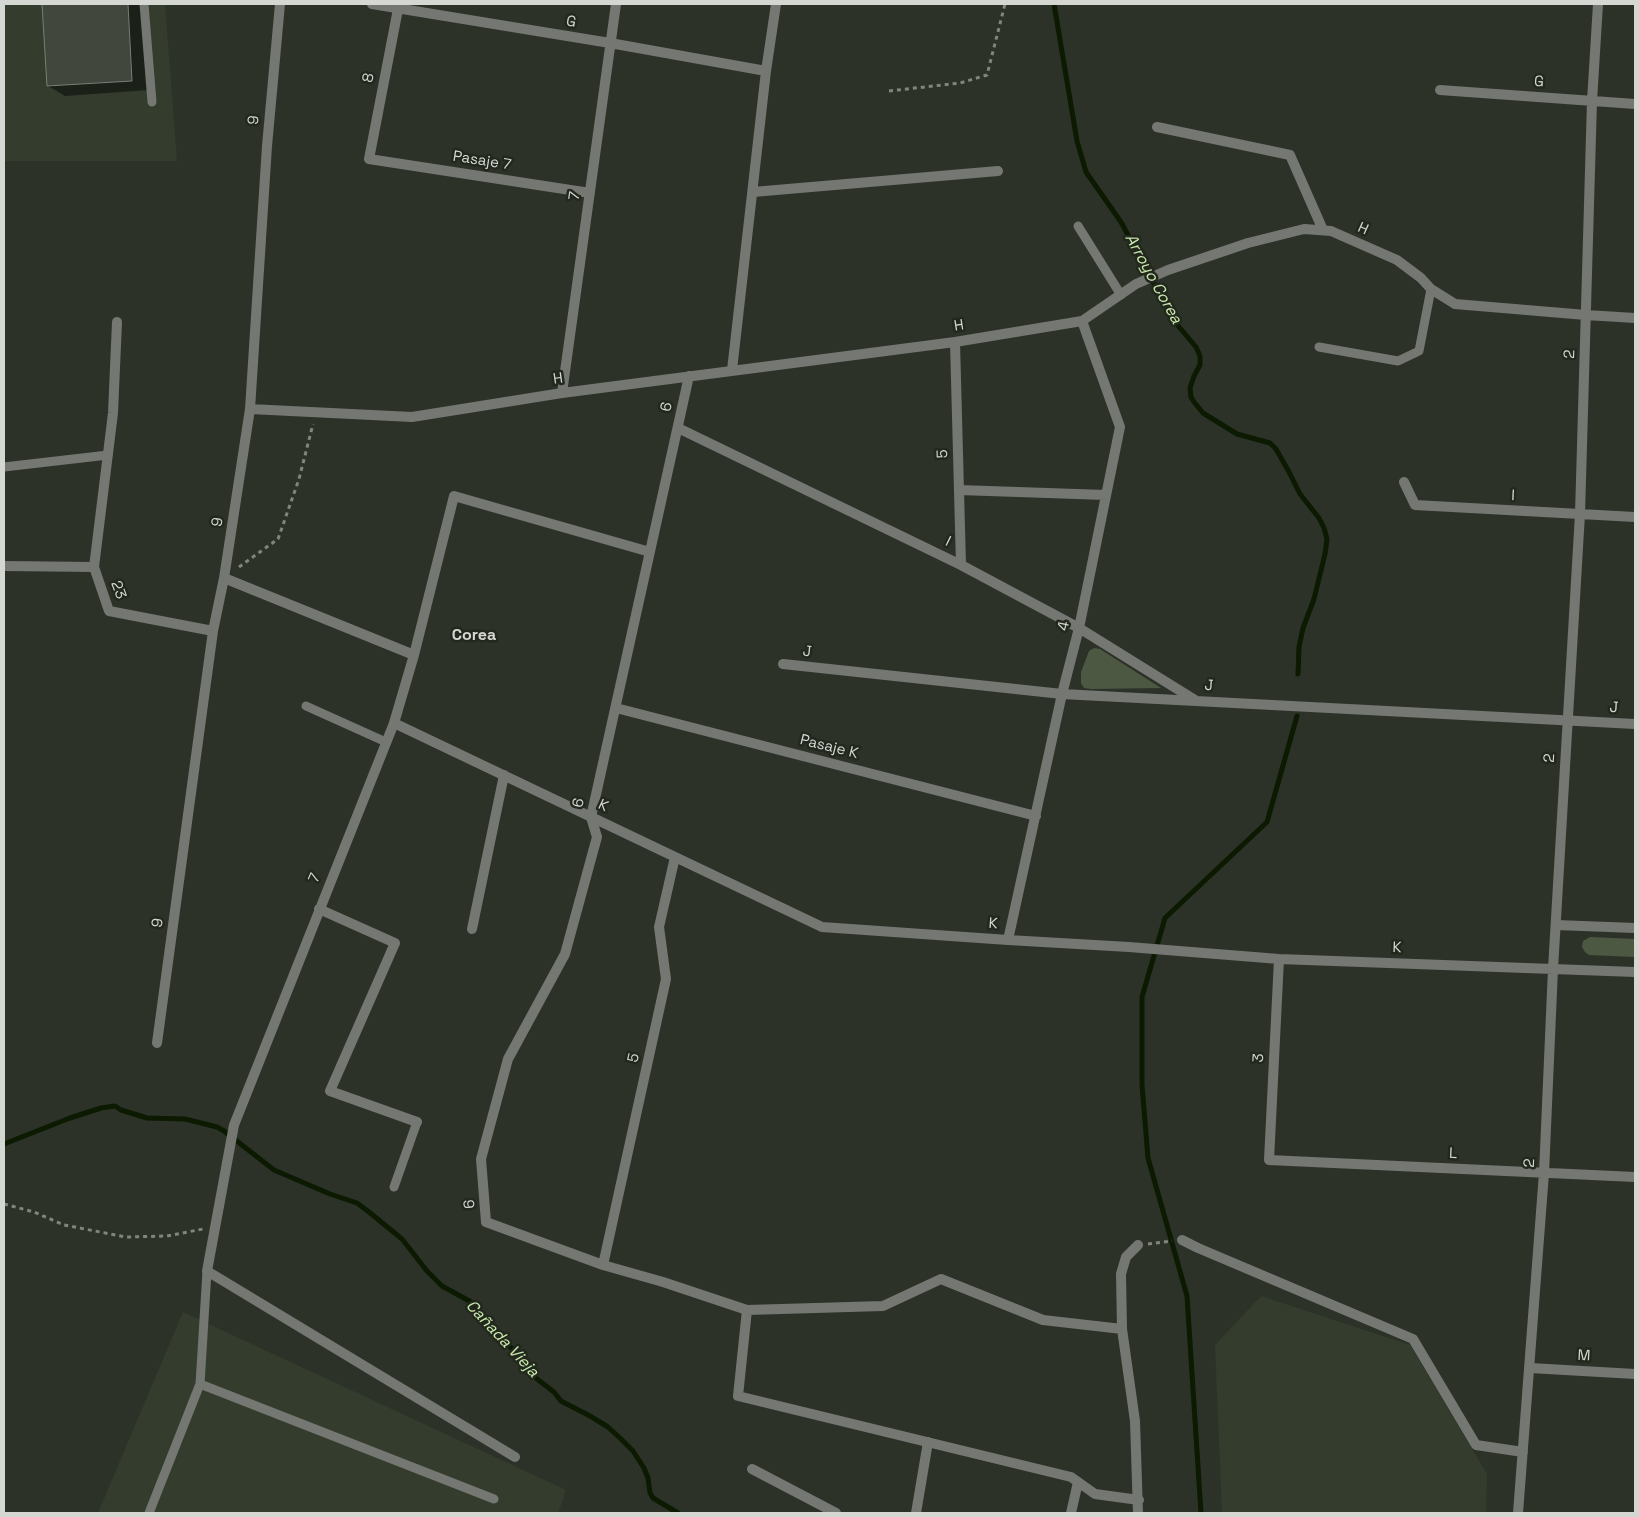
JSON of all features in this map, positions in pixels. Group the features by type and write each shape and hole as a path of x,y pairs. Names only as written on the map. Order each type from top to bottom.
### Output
{"street":[{"name":"9","path":"157,1043 213,631 224,578 250,409 267,146 280,4"},
{"name":"G","path":"372,4 399,6 766,71"},
{"name":"7","path":"562,393 616,4"},
{"path":"732,370 766,71 776,4"},
{"name":"2","path":"1518,1513 1544,1173 1553,970 1580,514 1592,101 1598,4"},
{"name":"8","path":"369,159 399,6"},
{"name":"G","path":"1440,90 1635,104"},
{"path":"1157,127 1290,155 1323,230"},
{"name":"Pasaje 7","path":"369,159 590,193"},
{"path":"753,192 998,171"},
{"name":"H","path":"250,409 412,417 562,393 955,342 1082,321 1136,284 1168,270 1248,242 1304,229 1331,231 1397,260 1421,278 1431,289 1455,304 1635,318"},
{"name":"4","path":"1008,940 1062,694 1079,628 1120,427 1082,321"},
{"path":"94,567 113,412 117,322"},
{"name":"5","path":"955,342 961,565"},
{"name":"6","path":"603,1265 486,1222 481,1159 508,1059 565,954 597,837 591,817 689,376"},
{"name":"I","path":"678,428 961,565 1079,628 1196,701"},
{"name":"I","path":"1404,482 1415,505 1635,517"},
{"path":"959,490 1106,495"},
{"name":"7","path":"207,1272 234,1125 394,723 414,656 454,496 650,552"},
{"name":"23","path":"4,566 94,567 109,611 213,631"},
{"path":"224,578 414,656"},
{"name":"J","path":"783,664 1062,694 1635,724"},
{"name":"Pasaje K","path":"616,708 1036,816"},
{"name":"K","path":"394,723 822,927 1279,959 1635,972"},
{"path":"472,928 504,775"},
{"name":"5","path":"603,1265 666,979 659,927 675,857"},
{"path":"319,909 395,943 330,1091 418,1122"},
{"path":"1556,924 1635,928"},
{"name":"3","path":"1269,1160 1279,959"},
{"name":"L","path":"1269,1160 1635,1178"},
{"path":"1182,1240 1413,1339 1476,1445 1523,1452"},
{"path":"1138,1245 1126,1257 1121,1274 1122,1329 1135,1421 1138,1513"},
{"path":"603,1265 663,1282 746,1310 883,1306 941,1279 1043,1320 1122,1329"},
{"path":"207,1272 515,1457"},
{"path":"746,1310 738,1396 1071,1477 1095,1494 1139,1500"},
{"name":"M","path":"1530,1368 1635,1374"},
{"path":"916,1513 928,1442"},
{"path":"752,1469 836,1513"},
{"path":"1071,1513 1078,1482"}],"lane":[{"path":"144,4 152,102"},
{"path":"1078,226 1122,295"},
{"path":"1319,346 1398,361 1419,351 1431,289"},
{"path":"4,468 108,455"},
{"path":"306,706 386,742"},
{"path":"394,1187 418,1122"},
{"path":"149,1513 200,1384 207,1272"},
{"path":"200,1384 494,1499"}],"path":[{"path":"889,90 960,83 987,75 1005,4"},
{"path":"224,578 278,539 299,479 316,413"},
{"path":"4,1204 34,1212 64,1225 126,1236 167,1236 210,1228"},
{"path":"1138,1245 1182,1240"}],"shaded area":[{"path":"4,4 165,4 177,161 4,161"},
{"path":"1094,648 1100,649 1161,688 1084,688 1081,683 1081,672 1089,651"},
{"path":"1590,937 1635,939 1635,957 1589,955 1582,947 1583,941"},
{"path":"1261,1296 1410,1345 1487,1474 1486,1513 1222,1513 1215,1345"},
{"path":"183,1312 566,1490 558,1513 98,1513"}],"building":[{"path":"42,4 128,4 132,81 47,86"}],"waterway":[{"name":"Arroyo Corea","path":"1054,4 1077,141 1086,172 1121,222 1174,321 1196,347 1200,356 1200,365 1190,388 1191,397 1203,413 1237,434 1270,443 1276,449 1300,494 1319,518 1324,528 1327,539 1325,554 1314,599 1303,628 1299,647 1298,674"},
{"path":"1201,1513 1187,1296 1148,1158 1142,1085 1142,997 1165,918 1267,822 1297,716"},
{"name":"Cañada Vieja","path":"4,1144 70,1118 101,1108 115,1106 121,1110 147,1118 185,1119 217,1127 274,1170 330,1194 357,1203 402,1239 427,1271 442,1286 473,1303 480,1317 494,1333 516,1352 537,1379 554,1392 561,1401 608,1427 621,1439 633,1451 644,1468 653,1498 678,1513"}],"district":[{"name":"Corea","path":"474,636"}]}
